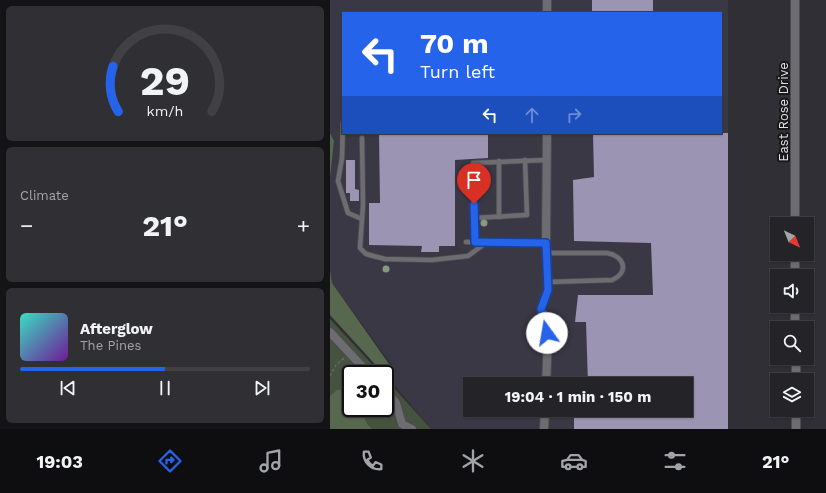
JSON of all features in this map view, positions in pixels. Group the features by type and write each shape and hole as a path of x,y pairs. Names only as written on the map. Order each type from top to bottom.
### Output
{"street":[{"path":"547,0 547,12"},
{"name":"East Rose Drive","path":"795,0 795,217"},
{"path":"546,377 548,342 547,325 541,309 548,290 546,243 547,134"},
{"path":"330,332 360,365"},
{"path":"394,400 396,402 402,424 412,429"},
{"path":"544,429 545,417"},
{"path":"796,417 796,429"}],"lane":[{"path":"342,134 338,181 348,213 362,219"},
{"path":"362,138 362,219 360,248 366,254 385,259 432,260 468,256 487,242"},
{"path":"474,218 527,216 525,160"},
{"path":"475,242 473,163 546,160"},
{"path":"499,161 499,217"},
{"path":"466,242 546,243"},
{"path":"547,253 607,253 616,255 622,264 623,271 619,277 612,280 548,282"}],"path":[{"path":"330,376 336,365 350,354"}],"shaded area":[{"path":"330,0 728,0 728,429 431,429 394,385 394,365 392,365 332,283 330,270 330,178 334,141 330,133"}],"green space":[{"path":"330,133 334,141 330,178"},
{"path":"330,270 332,283 389,365 376,365 330,315"},
{"path":"330,319 373,365 342,365 342,417 394,417 394,388 431,429 330,429"},
{"path":"337,390 342,390 342,417 364,417 367,424 372,429 330,429 330,396"}],"building":[{"path":"592,0 653,0 653,12 592,12"},
{"path":"728,133 728,429 574,429 574,417 693,417 693,377 588,377 586,322 575,322 578,295 653,295 651,243 574,241 573,180 594,177 593,134"},
{"path":"379,134 488,134 488,158 455,160 455,246 439,246 439,252 421,252 422,246 369,245 369,203 380,203"},
{"path":"346,160 355,160 355,189 359,190 359,201 350,201 350,193 346,193"}],"route":[{"path":"474,204 475,242 546,243 548,290 541,309 547,325 547,333"}]}
